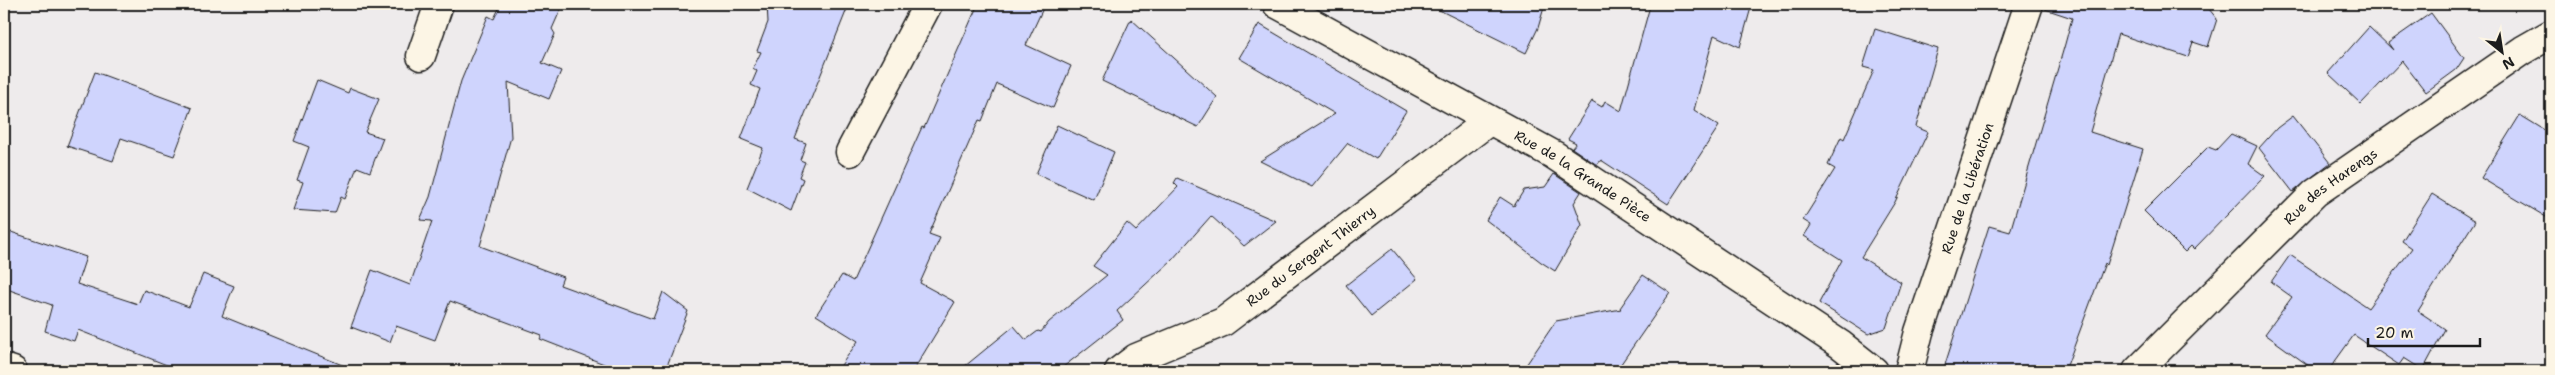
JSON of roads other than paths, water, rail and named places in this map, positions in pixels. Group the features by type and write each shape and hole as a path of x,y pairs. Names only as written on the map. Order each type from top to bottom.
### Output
{"street":[{"path":"421,56 439,4"},
{"path":"850,152 928,4"},
{"name":"Rue de la Grande Pièce","path":"1277,4 1554,155 1841,345 1874,371"},
{"name":"Rue de la Libération","path":"1909,371 1919,332 2029,4"},
{"name":"Rue des Harengs","path":"2136,371 2316,193 2523,50 2551,34"},
{"name":"Rue du Sergent Thierry","path":"1120,371 1136,358 1223,322 1489,121"},
{"path":"4,368 13,371"}]}
